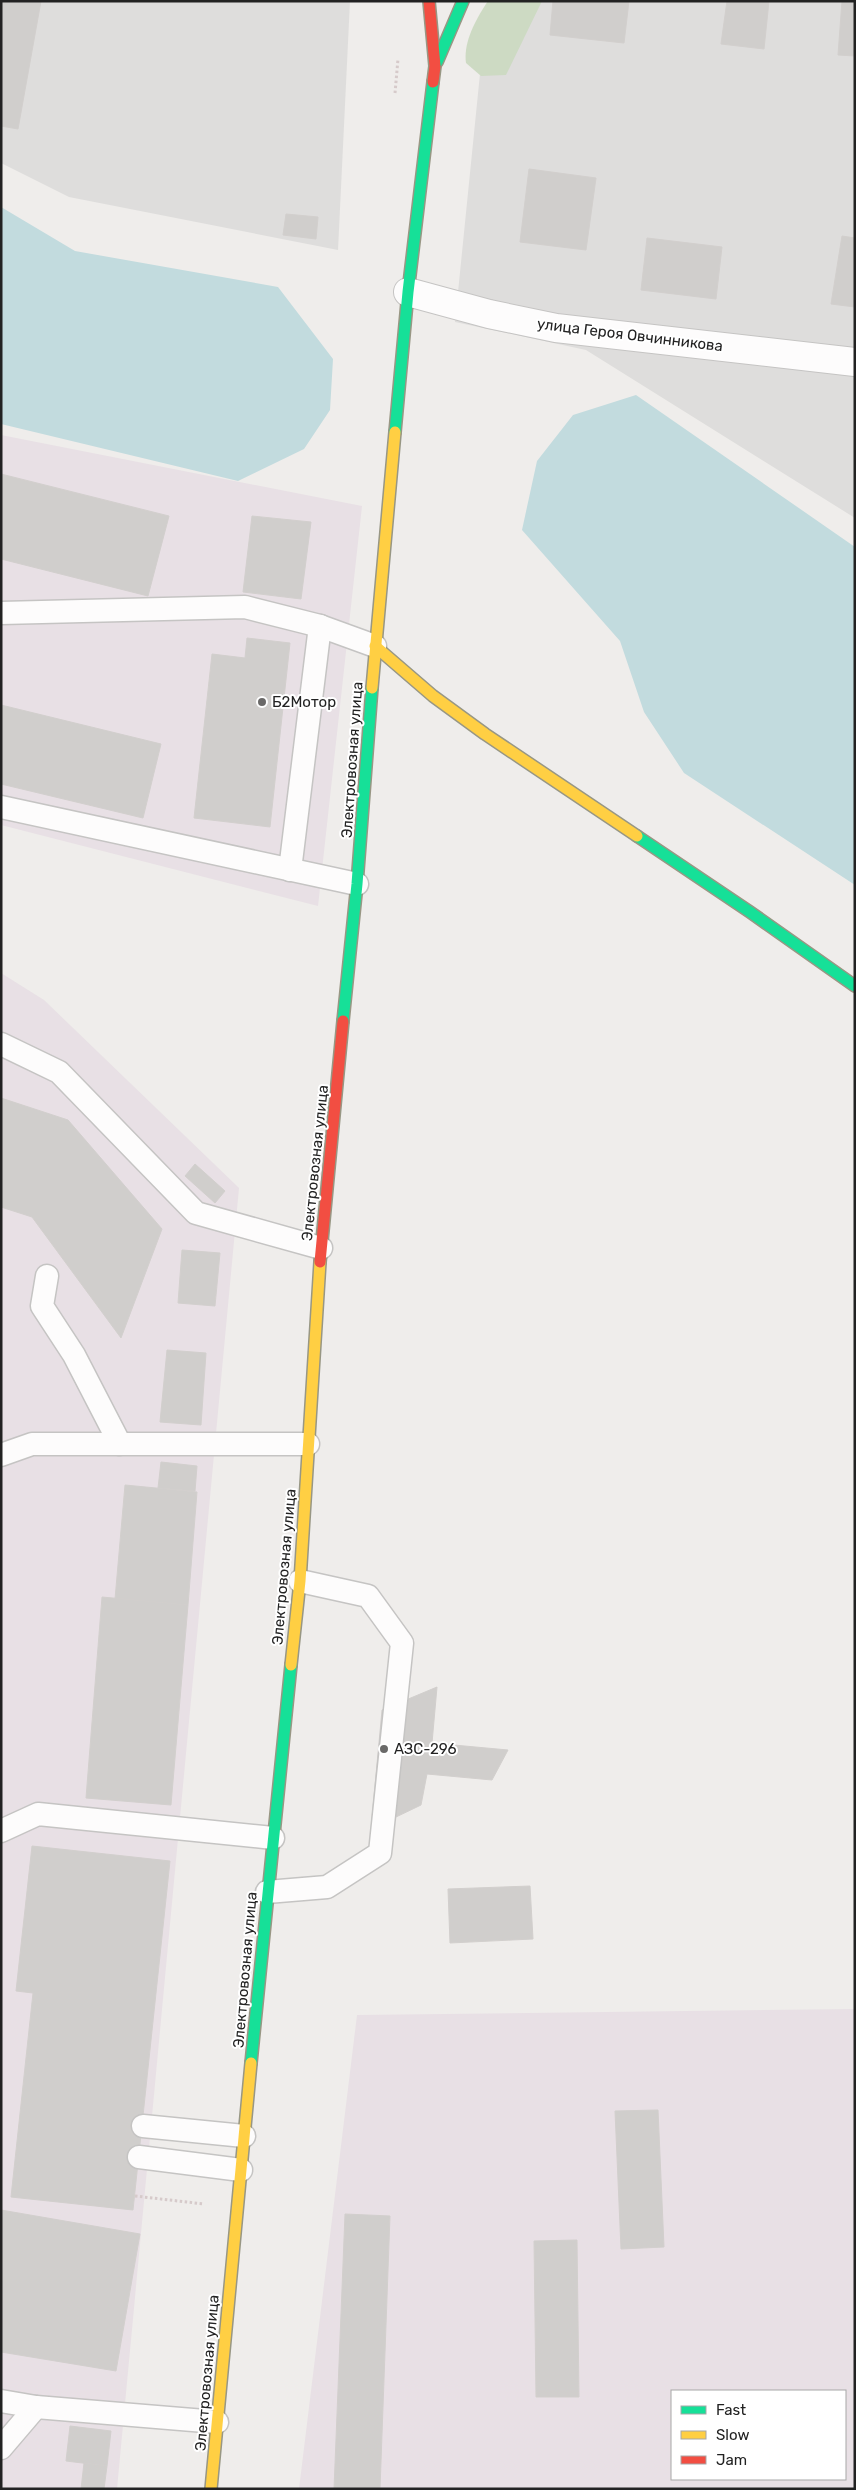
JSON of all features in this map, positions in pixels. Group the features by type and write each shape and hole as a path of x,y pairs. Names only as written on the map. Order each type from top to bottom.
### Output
{"street":[{"path":"429,1 435,66"},
{"path":"435,66 463,1"},
{"name":"Электровозная улица","path":"211,2489 267,1892 300,1581 321,1248 357,884 408,292 435,66"},
{"name":"улица Героя Овчинникова","path":"408,292 489,314 556,328 855,362"},
{"path":"376,646 432,695 560,784 792,940 855,986"}],"lane":[{"path":"1,613 245,607 320,626 376,646"},
{"path":"290,870 320,626"},
{"path":"1,807 357,884"},
{"path":"1,1044 59,1072 196,1213 321,1248"},
{"path":"48,1276 42,1306 74,1355 120,1444"},
{"path":"1,1455 32,1444 308,1444"},
{"path":"267,1892 327,1887 380,1853 402,1643 368,1596 300,1581"},
{"path":"1,1831 38,1814 273,1838"},
{"path":"142,2126 244,2136"},
{"path":"139,2158 242,2170"},
{"path":"1,2401 36,2407 218,2422"},
{"path":"1,2448 36,2407"}],"path":[{"path":"135,2196 238,2208"}],"shaded area":[{"path":"1,1 350,1 338,250 69,197 1,163"},
{"path":"517,1 855,1 855,518 586,350 455,322 484,34"},
{"path":"1,435 362,506 318,906 1,825"},
{"path":"1,973 44,1000 239,1188 117,2489 1,2489"},
{"path":"855,2009 855,2489 299,2489 357,2015"}],"green space":[{"path":"488,1 542,1 506,75 481,76 466,63 468,39"}],"water":[{"path":"1,207 75,251 278,287 333,359 330,410 304,449 238,481 1,424"},
{"path":"636,395 855,547 855,885 684,773 644,712 620,641 522,530 537,461 573,415"}],"building":[{"path":"1,1 41,1 18,129 1,126"},
{"path":"553,1 629,1 624,43 550,35"},
{"path":"727,1 769,1 764,49 721,44"},
{"path":"842,1 855,1 855,56 838,55"},
{"path":"529,169 596,178 586,250 520,242"},
{"path":"286,214 318,217 316,239 283,235"},
{"path":"842,236 855,238 855,307 831,304"},
{"path":"647,238 722,247 716,299 641,290"},
{"path":"1,474 169,516 148,596 1,559"},
{"path":"252,516 311,522 301,599 243,592"},
{"path":"247,638 290,643 270,827 194,818 212,654 245,658"},
{"path":"1,705 161,744 143,818 1,784"},
{"path":"1,1098 68,1120 162,1229 121,1338 32,1217 1,1207"},
{"path":"195,1164 225,1191 215,1203 185,1176"},
{"path":"182,1250 220,1253 215,1306 178,1303"},
{"path":"167,1350 206,1353 201,1425 160,1422"},
{"path":"161,1462 197,1466 195,1491 158,1488"},
{"path":"125,1485 197,1492 188,1605 115,1599"},
{"path":"102,1597 188,1605 171,1805 86,1798"},
{"path":"437,1687 432,1743 508,1750 492,1780 427,1774 421,1805 371,1829 382,1710"},
{"path":"32,1846 170,1861 133,2210 11,2197 33,1993 16,1991"},
{"path":"530,1886 533,1939 450,1943 448,1889"},
{"path":"658,2110 664,2247 621,2249 615,2111"},
{"path":"1,2210 140,2234 116,2371 1,2352"},
{"path":"345,2214 390,2216 380,2489 334,2489"},
{"path":"577,2240 579,2397 536,2397 534,2241"},
{"path":"70,2426 111,2431 107,2466 66,2461"},
{"path":"84,2463 107,2466 104,2489 81,2489"}],"traffic: fast":[{"path":"437,62 463,1"},
{"path":"395,432 408,292 433,82"},
{"path":"343,1021 357,884 372,688"},
{"path":"637,836 855,986"},
{"path":"251,2063 291,1665"}],"traffic: slow":[{"path":"372,688 395,432"},
{"path":"375,646 433,696 485,734 637,836"},
{"path":"291,1665 300,1581 320,1262"},
{"path":"211,2489 251,2063"}],"traffic: jam":[{"path":"429,1 435,66 433,82"},
{"path":"320,1262 343,1021"}],"place":[{"name":"Б2Мотор","path":"262,702"},
{"name":"АЗС-296","path":"384,1749"}]}
